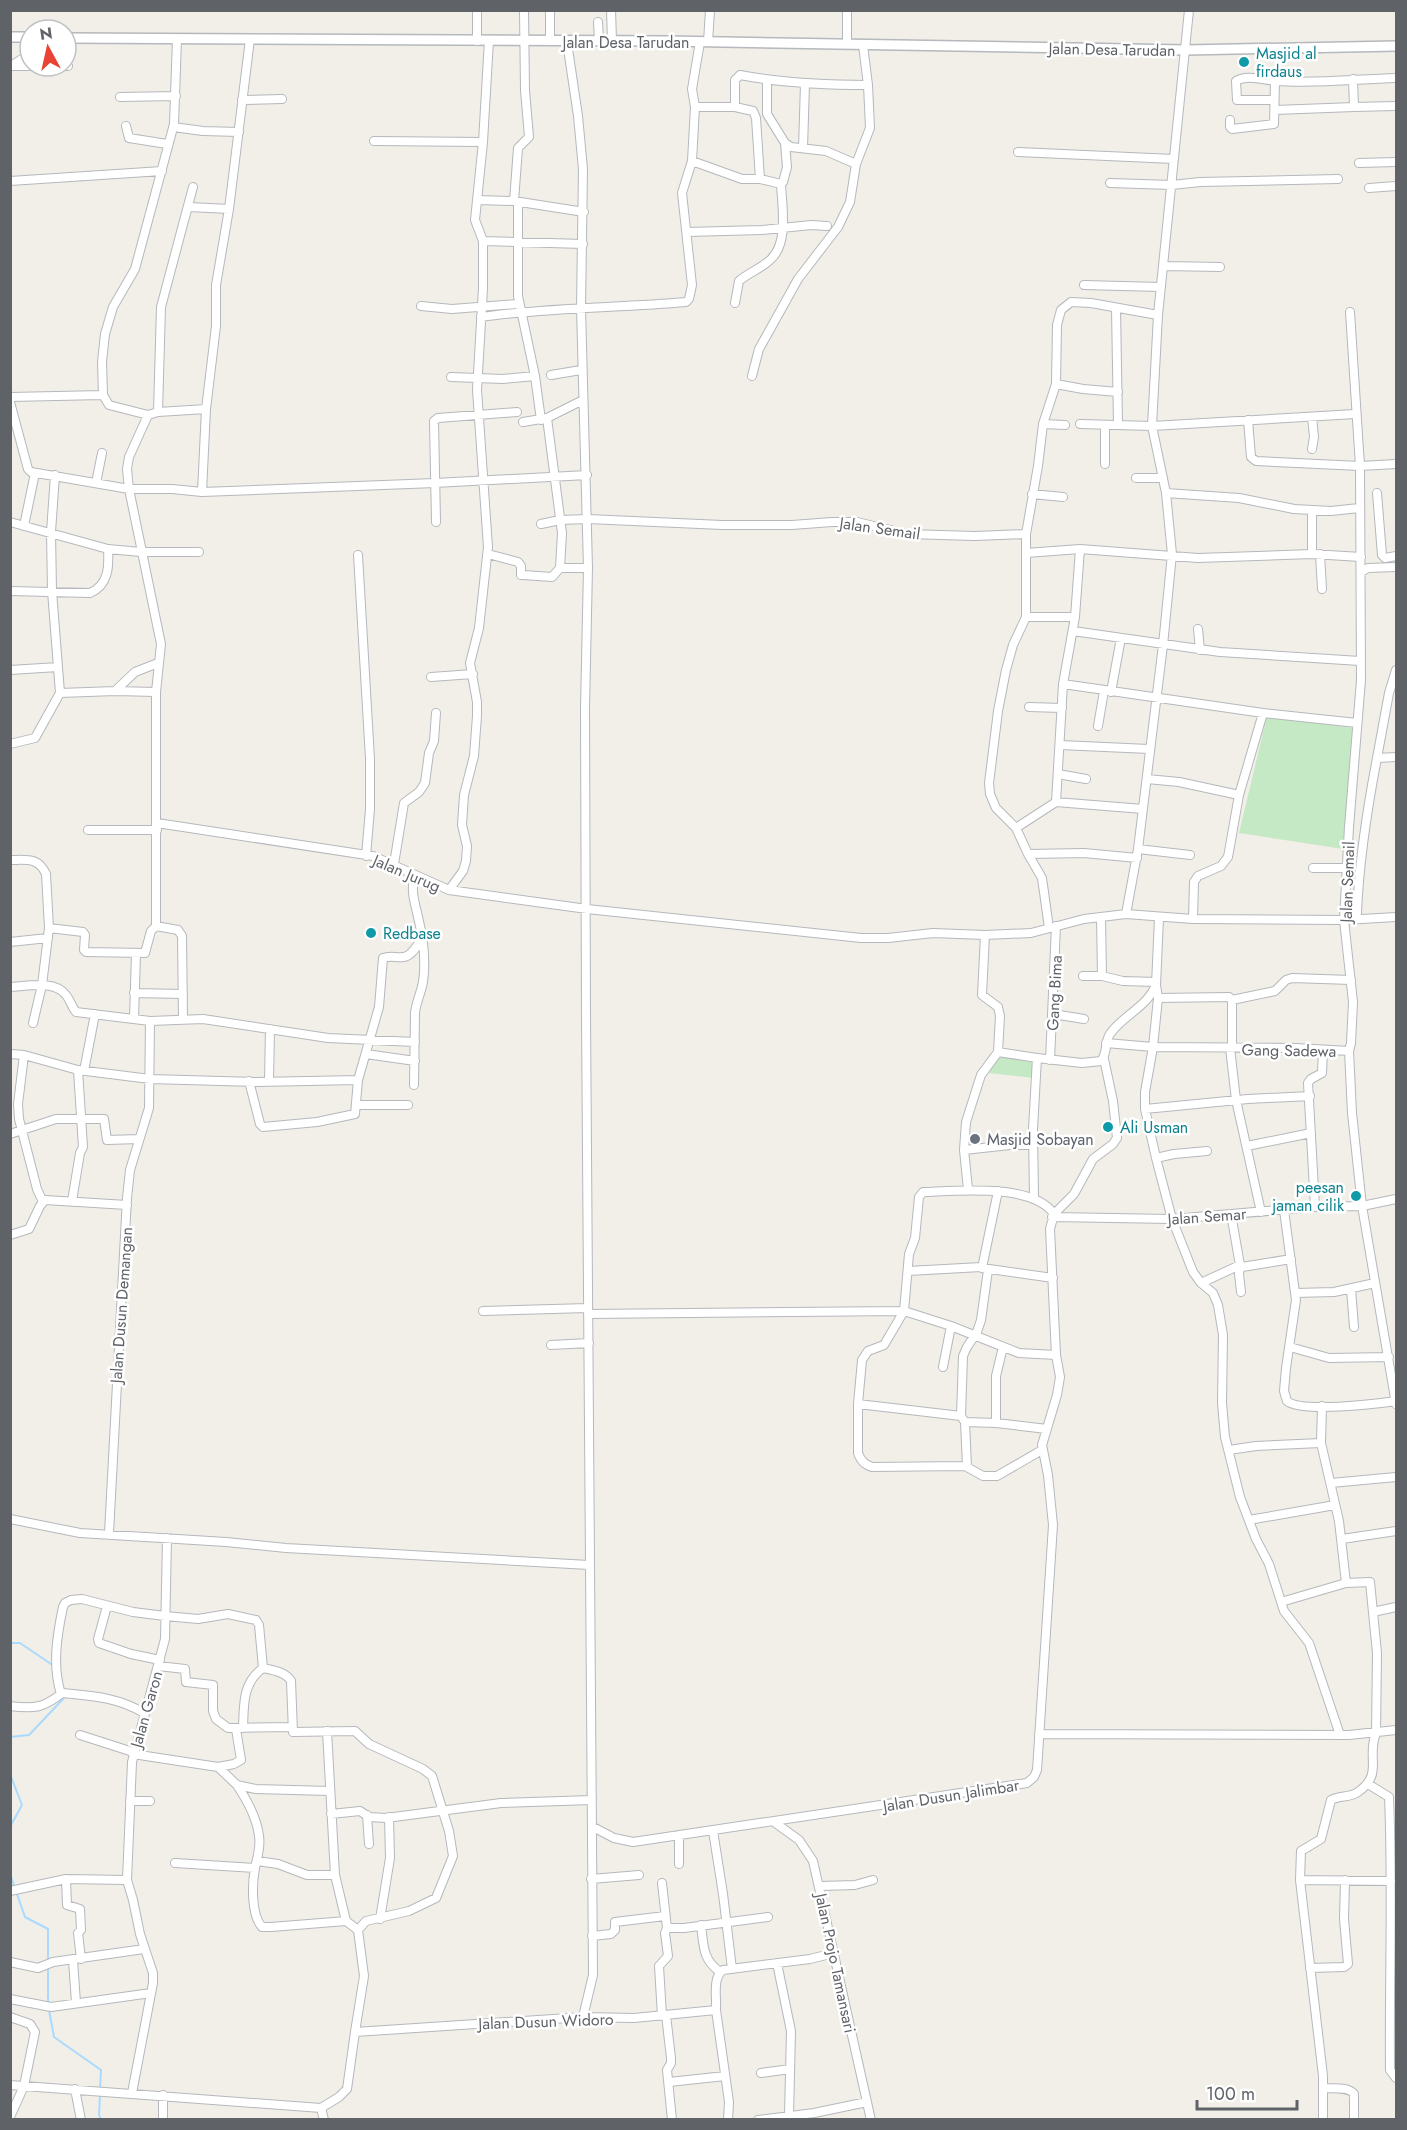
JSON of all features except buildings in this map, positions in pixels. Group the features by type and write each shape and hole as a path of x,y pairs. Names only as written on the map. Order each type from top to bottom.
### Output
{"street":[{"path":"477,10 477,41"},
{"path":"488,554 518,562 521,566 521,575 531,577 552,577 560,568 562,533 555,476 519,308 516,201 518,148 529,137 524,10"},
{"path":"550,10 550,41"},
{"path":"611,10 612,41"},
{"path":"421,306 452,309 581,308 643,306 688,300 692,285 682,193 692,161 695,107 692,85 710,10"},
{"path":"847,10 847,45"},
{"path":"1126,914 1137,858 1172,554 1166,493 1152,426 1158,315 1189,10"},
{"path":"598,22 599,41"},
{"name":"Jalan Desa Tarudan","path":"78,38 612,41 1186,50 1396,46"},
{"path":"177,39 173,127 135,269 113,307 105,334 102,362 103,395 109,405 148,415 158,412 206,409"},
{"path":"202,492 206,409 216,326 216,285 229,209 250,39"},
{"path":"449,890 463,871 466,861 467,846 462,825 464,795 475,748 477,702 470,663 479,628 488,554 485,481 477,414 483,241 475,220 483,142 489,40"},
{"path":"567,42 582,147 584,212 581,370 588,519 585,708 589,1565 593,1870 591,1879 592,1980 583,2017"},
{"path":"752,375 759,349 798,279 838,227 847,211 856,164 870,129 863,45"},
{"path":"735,107 735,80 738,76 805,84 865,85"},
{"path":"1274,100 1239,101 1235,98 1234,84 1237,80 1242,79 1299,82 1396,78"},
{"path":"1353,79 1354,107"},
{"path":"766,81 767,114 785,143 791,147 826,151 856,164"},
{"path":"1230,120 1232,129 1273,125 1275,121 1275,81"},
{"path":"804,148 802,120 805,84"},
{"path":"120,97 176,96"},
{"path":"242,100 282,99"},
{"path":"1275,110 1396,106"},
{"path":"695,107 735,107 750,109 755,113 760,179"},
{"path":"126,126 128,138 168,144"},
{"path":"173,127 239,132"},
{"path":"374,141 483,142"},
{"path":"735,303 739,281 773,258 780,244 783,229 781,184 786,167 785,143"},
{"path":"1018,152 1174,159"},
{"path":"692,161 742,179 760,179 781,184"},
{"path":"1359,163 1396,162"},
{"path":"10,181 162,171"},
{"path":"1110,183 1172,185 1200,182 1338,179"},
{"path":"1369,188 1396,186"},
{"path":"158,412 161,307 193,187"},
{"path":"477,200 516,201 584,212"},
{"path":"189,207 229,209"},
{"path":"687,232 827,226"},
{"path":"483,241 583,244"},
{"path":"1164,266 1220,267"},
{"path":"1084,285 1161,287"},
{"path":"1143,809 1056,802 1016,828 996,808 990,794 989,783 998,711 1013,645 1026,617 1026,534 1040,459 1043,424 1056,384 1056,334 1059,316 1064,307 1071,302 1091,303 1158,315"},
{"path":"481,316 519,308"},
{"path":"1116,308 1118,425"},
{"name":"Jalan Semail","path":"1350,312 1360,466 1361,558 1365,570 1361,680 1349,827 1345,917 1353,1002 1352,1042 1349,1051 1352,1113 1362,1206 1396,1402"},
{"path":"551,375 581,370"},
{"path":"451,377 503,379 535,376"},
{"path":"1056,384 1118,393"},
{"path":"10,397 103,395"},
{"path":"523,422 544,419 583,400"},
{"path":"10,402 28,469 35,473 129,489 202,492 587,475"},
{"path":"436,522 434,421 438,418 517,412"},
{"path":"1080,424 1152,426 1355,414"},
{"path":"50,928 83,932 86,952 136,953 146,952 151,931 156,926 156,692 161,644 141,552 127,470 129,457 148,415"},
{"path":"1312,417 1314,437 1312,449"},
{"path":"1248,420 1253,460 1360,466 1396,464"},
{"path":"1043,424 1065,424"},
{"path":"1105,426 1103,447 1105,464"},
{"path":"96,483 102,453"},
{"path":"24,526 35,473"},
{"path":"10,744 35,738 60,693 52,591 51,532 55,475"},
{"path":"1136,478 1163,478"},
{"path":"1166,493 1239,498 1268,505 1312,510 1331,511 1359,508"},
{"path":"1032,494 1063,497"},
{"path":"1377,494 1382,555 1385,558 1396,556"},
{"path":"1312,510 1322,589"},
{"path":"541,524 560,520 588,519"},
{"name":"Jalan Semail","path":"588,519 722,525 857,522 907,534 975,536 1026,534"},
{"path":"10,522 108,549 141,552 199,552"},
{"path":"10,591 90,593 99,588 106,577 109,567 108,549"},
{"path":"1056,802 1063,684 1075,617 1080,549"},
{"path":"1026,553 1080,549 1172,554 1198,558 1316,554 1361,558"},
{"path":"358,555 370,759 370,809 366,856"},
{"path":"1365,570 1396,567"},
{"path":"560,568 588,568"},
{"path":"1026,617 1075,617"},
{"path":"1198,629 1200,650"},
{"path":"1073,631 1200,650 1360,661"},
{"path":"1098,726 1121,638"},
{"path":"115,691 135,672 158,663"},
{"path":"10,670 58,667"},
{"path":"1345,917 1357,913 1364,830 1389,693 1396,670"},
{"path":"431,677 473,675"},
{"path":"1063,684 1263,713 1357,723"},
{"path":"60,693 156,692"},
{"path":"1029,707 1062,708"},
{"path":"394,864 404,803 419,792 425,783 429,753 434,741 436,713"},
{"path":"1193,919 1194,882 1198,876 1215,870 1225,862 1230,847 1239,795 1263,713"},
{"path":"1060,745 1149,749"},
{"path":"1377,758 1396,757"},
{"path":"1058,774 1086,779"},
{"path":"1147,779 1179,782 1239,795"},
{"name":"Jalan Jurug","path":"88,830 157,827 366,856 380,858 449,890 587,909 861,938 888,938 933,933 985,935 1031,933 1084,919 1126,914 1193,919 1396,917"},
{"path":"1349,827 1364,830"},
{"name":"Gang Bima","path":"1016,828 1028,855 1042,878 1053,927 1053,1014 1050,1060"},
{"path":"1138,849 1190,855"},
{"path":"1028,855 1084,853 1137,858"},
{"path":"10,860 37,861 43,866 46,874 50,928 42,985 33,1023"},
{"path":"1313,868 1347,872 1359,877"},
{"path":"414,1084 415,1004 422,984 424,967 422,939 412,891 415,876"},
{"path":"1101,917 1102,976"},
{"path":"1159,918 1153,1047 1146,1083 1146,1109 1156,1158 1172,1219 1193,1272 1201,1283 1214,1293 1218,1305 1223,1335 1222,1403 1225,1437 1233,1473 1256,1539 1269,1564 1284,1611 1309,1643 1340,1735"},
{"path":"156,926 178,930 182,936 183,1019"},
{"path":"968,1190 964,1150 966,1122 981,1075 998,1052 999,1011 996,1005 982,993 985,935"},
{"path":"10,942 48,938"},
{"path":"249,1081 260,1124 263,1127 317,1122 354,1115 358,1080 379,1007 383,958 406,956 413,952 422,939"},
{"path":"134,1019 136,953"},
{"path":"1083,976 1102,976 1157,990 1229,997 1232,1000 1275,991 1286,980 1292,978 1351,980"},
{"path":"10,987 42,985 62,990 76,1012 150,1021 183,1019 221,1021 328,1038 415,1042"},
{"path":"1042,1450 997,1476 983,1476 967,1467 872,1467 865,1464 858,1453 858,1404 862,1360 868,1351 884,1345 904,1311 909,1254 915,1238 920,1194 968,1190 998,1191 1034,1198 1042,1202 1053,1216 1074,1194 1093,1159 1113,1144 1117,1138 1113,1101 1104,1059 1106,1043 1111,1032 1157,990"},
{"path":"134,993 183,994"},
{"path":"1232,1000 1231,1048 1236,1100 1261,1212"},
{"path":"72,1201 83,1147 81,1070 94,1014"},
{"path":"1053,1014 1084,1019"},
{"name":"Jalan Dusun Demangan","path":"109,1533 127,1205 130,1170 148,1114 150,1021"},
{"path":"269,1081 270,1029"},
{"name":"Gang Sadewa","path":"1106,1043 1153,1047 1296,1048 1349,1051"},
{"path":"1315,1207 1308,1083 1322,1073 1323,1050"},
{"path":"998,1052 1050,1060 1091,1063 1104,1059"},
{"path":"10,1054 24,1055 81,1070 150,1079 358,1080"},
{"path":"366,1054 415,1061"},
{"path":"24,1055 18,1112 37,1189 43,1202"},
{"path":"1034,1198 1033,1146 1037,1058"},
{"path":"1146,1109 1236,1100 1310,1096"},
{"path":"356,1105 408,1105"},
{"path":"10,1134 56,1119 104,1119 105,1137 109,1141 140,1138"},
{"path":"1246,1146 1311,1133"},
{"path":"964,1150 1010,1145 1033,1146"},
{"path":"1156,1158 1207,1151"},
{"path":"967,1467 963,1419 963,1356 981,1320 985,1268 998,1191"},
{"path":"10,1235 29,1229 43,1202 50,1199 127,1205"},
{"name":"Jalan Semar","path":"1053,1216 1172,1219 1315,1207 1362,1206 1396,1199"},
{"path":"1284,1210 1295,1293 1284,1391 1287,1401 1294,1405 1322,1406 1396,1402"},
{"path":"1231,1214 1240,1265 1241,1292"},
{"name":"Jalan Dusun Jalimbar","path":"593,1827 627,1842 1027,1783 1034,1777 1037,1770 1053,1526 1048,1475 1042,1450 1060,1377 1056,1355 1050,1229 1053,1216"},
{"path":"1201,1283 1240,1265 1243,1267 1291,1259"},
{"path":"908,1271 985,1268 1053,1278"},
{"path":"1295,1293 1351,1289 1375,1282"},
{"path":"1351,1289 1354,1327"},
{"path":"483,1311 904,1311 951,1326 1018,1353 1056,1355"},
{"path":"943,1367 951,1326"},
{"path":"551,1345 588,1343"},
{"path":"996,1423 996,1376 1003,1347"},
{"path":"1290,1347 1329,1358 1389,1358"},
{"path":"858,1404 1047,1429"},
{"path":"1322,1406 1321,1443 1342,1539 1346,1583"},
{"path":"1229,1450 1256,1446 1321,1443"},
{"path":"1331,1484 1396,1477"},
{"path":"1249,1520 1335,1505"},
{"path":"10,1519 65,1531 286,1548 589,1565"},
{"path":"1342,1539 1396,1531"},
{"name":"Jalan Garon","path":"132,2092 153,1973 144,1949 127,1880 133,1753 165,1639 167,1538"},
{"path":"1281,1602 1346,1583 1370,1582 1377,1653 1376,1733 1371,1742 1373,1775 1368,1784 1355,1794 1331,1800 1321,1839 1301,1851 1299,1880 1323,2088 1323,2120"},
{"path":"63,1694 55,1667 62,1611 65,1603 71,1600 82,1599 134,1612 165,1616 198,1619 228,1614 256,1620 261,1634 263,1668"},
{"path":"107,1606 98,1639 99,1643 185,1669 186,1682 213,1685 213,1711 216,1719 228,1728 292,1727"},
{"path":"1373,1612 1396,1607"},
{"path":"263,1668 289,1677 291,1681 292,1731 355,1731 369,1744 423,1769 432,1776 449,1831 453,1856 436,1898 415,1908 366,1921 358,1930"},
{"path":"80,1735 133,1753 218,1767 234,1764 241,1760 239,1729 246,1692 251,1677 263,1668"},
{"path":"10,1706 44,1705 63,1694 112,1698 144,1713"},
{"path":"1039,1734 1340,1735 1396,1730"},
{"path":"10,2085 132,2092 321,2108 339,2097 346,2089 364,1976 358,1930 346,1921 335,1875 327,1731"},
{"path":"218,1767 237,1785 246,1799 260,1838 253,1884 257,1922 262,1927 346,1921"},
{"path":"1368,1784 1388,1794 1393,1813 1391,1881 1394,1890 1393,2010 1390,2070 1396,2078"},
{"path":"237,1785 256,1790 330,1791"},
{"path":"331,1814 360,1811 371,1817 389,1818 501,1803 592,1800"},
{"path":"130,1801 150,1801"},
{"path":"367,1815 369,1844"},
{"path":"380,1919 390,1858 389,1818"},
{"name":"Jalan Projo Tamansari","path":"774,1822 799,1840 813,1861 871,2120"},
{"path":"712,1831 732,1969"},
{"path":"679,1835 679,1864"},
{"path":"175,1863 278,1864 307,1875 335,1875"},
{"path":"591,1879 639,1875"},
{"path":"66,1879 67,1905 80,1909 81,1930 78,1933 76,2003"},
{"path":"10,1891 66,1879 127,1880"},
{"path":"820,1886 855,1885 873,1880"},
{"path":"1299,1880 1391,1881"},
{"path":"1310,1968 1348,1964 1344,1919 1345,1880"},
{"path":"662,1883 668,1956 659,1966 671,2058 671,2063 667,2068 672,2120"},
{"path":"592,1936 611,1934 615,1930 615,1922 665,1916"},
{"path":"667,1928 768,1917"},
{"path":"701,1925 708,1961 720,1972"},
{"path":"10,1962 38,1968 49,1963 144,1949"},
{"path":"728,2120 729,2102 716,2010 717,1978 720,1972 834,1953"},
{"path":"777,1963 791,2031 789,2116"},
{"path":"10,1999 48,2007 151,1993"},
{"name":"Jalan Dusun Widoro","path":"355,2032 583,2017 634,2018 716,2010"},
{"path":"10,2017 27,2022 35,2029 24,2086 10,2117"},
{"path":"761,2073 790,2069"},
{"path":"669,2082 725,2076"},
{"path":"1323,2088 1352,2091 1354,2120"},
{"path":"75,2090 81,2120"},
{"path":"163,2095 164,2120"},
{"path":"758,2120 867,2102"},
{"path":"321,2108 324,2120"}],"green space":[{"path":"1267,716 1353,728 1343,849 1239,833"},
{"path":"1000,1054 1035,1059 1035,1078 989,1073"}],"waterway":[{"path":"10,1643 20,1643 54,1666"},
{"path":"10,1737 29,1735 64,1698 63,1695"},
{"path":"10,1774 22,1805 10,1827"},
{"path":"10,1874 25,1917 48,1929 48,1962"},
{"path":"48,1968 48,2004"},
{"path":"49,2010 54,2037 101,2070 100,2089"},
{"path":"100,2095 101,2120"}],"place":[{"name":"Masjid al firdaus","path":"1244,62"},
{"name":"Redbase","path":"371,933"},
{"name":"Ali Usman","path":"1108,1127"},
{"name":"Masjid Sobayan","path":"975,1139"},
{"name":"peesan jaman cilik","path":"1356,1196"}]}
